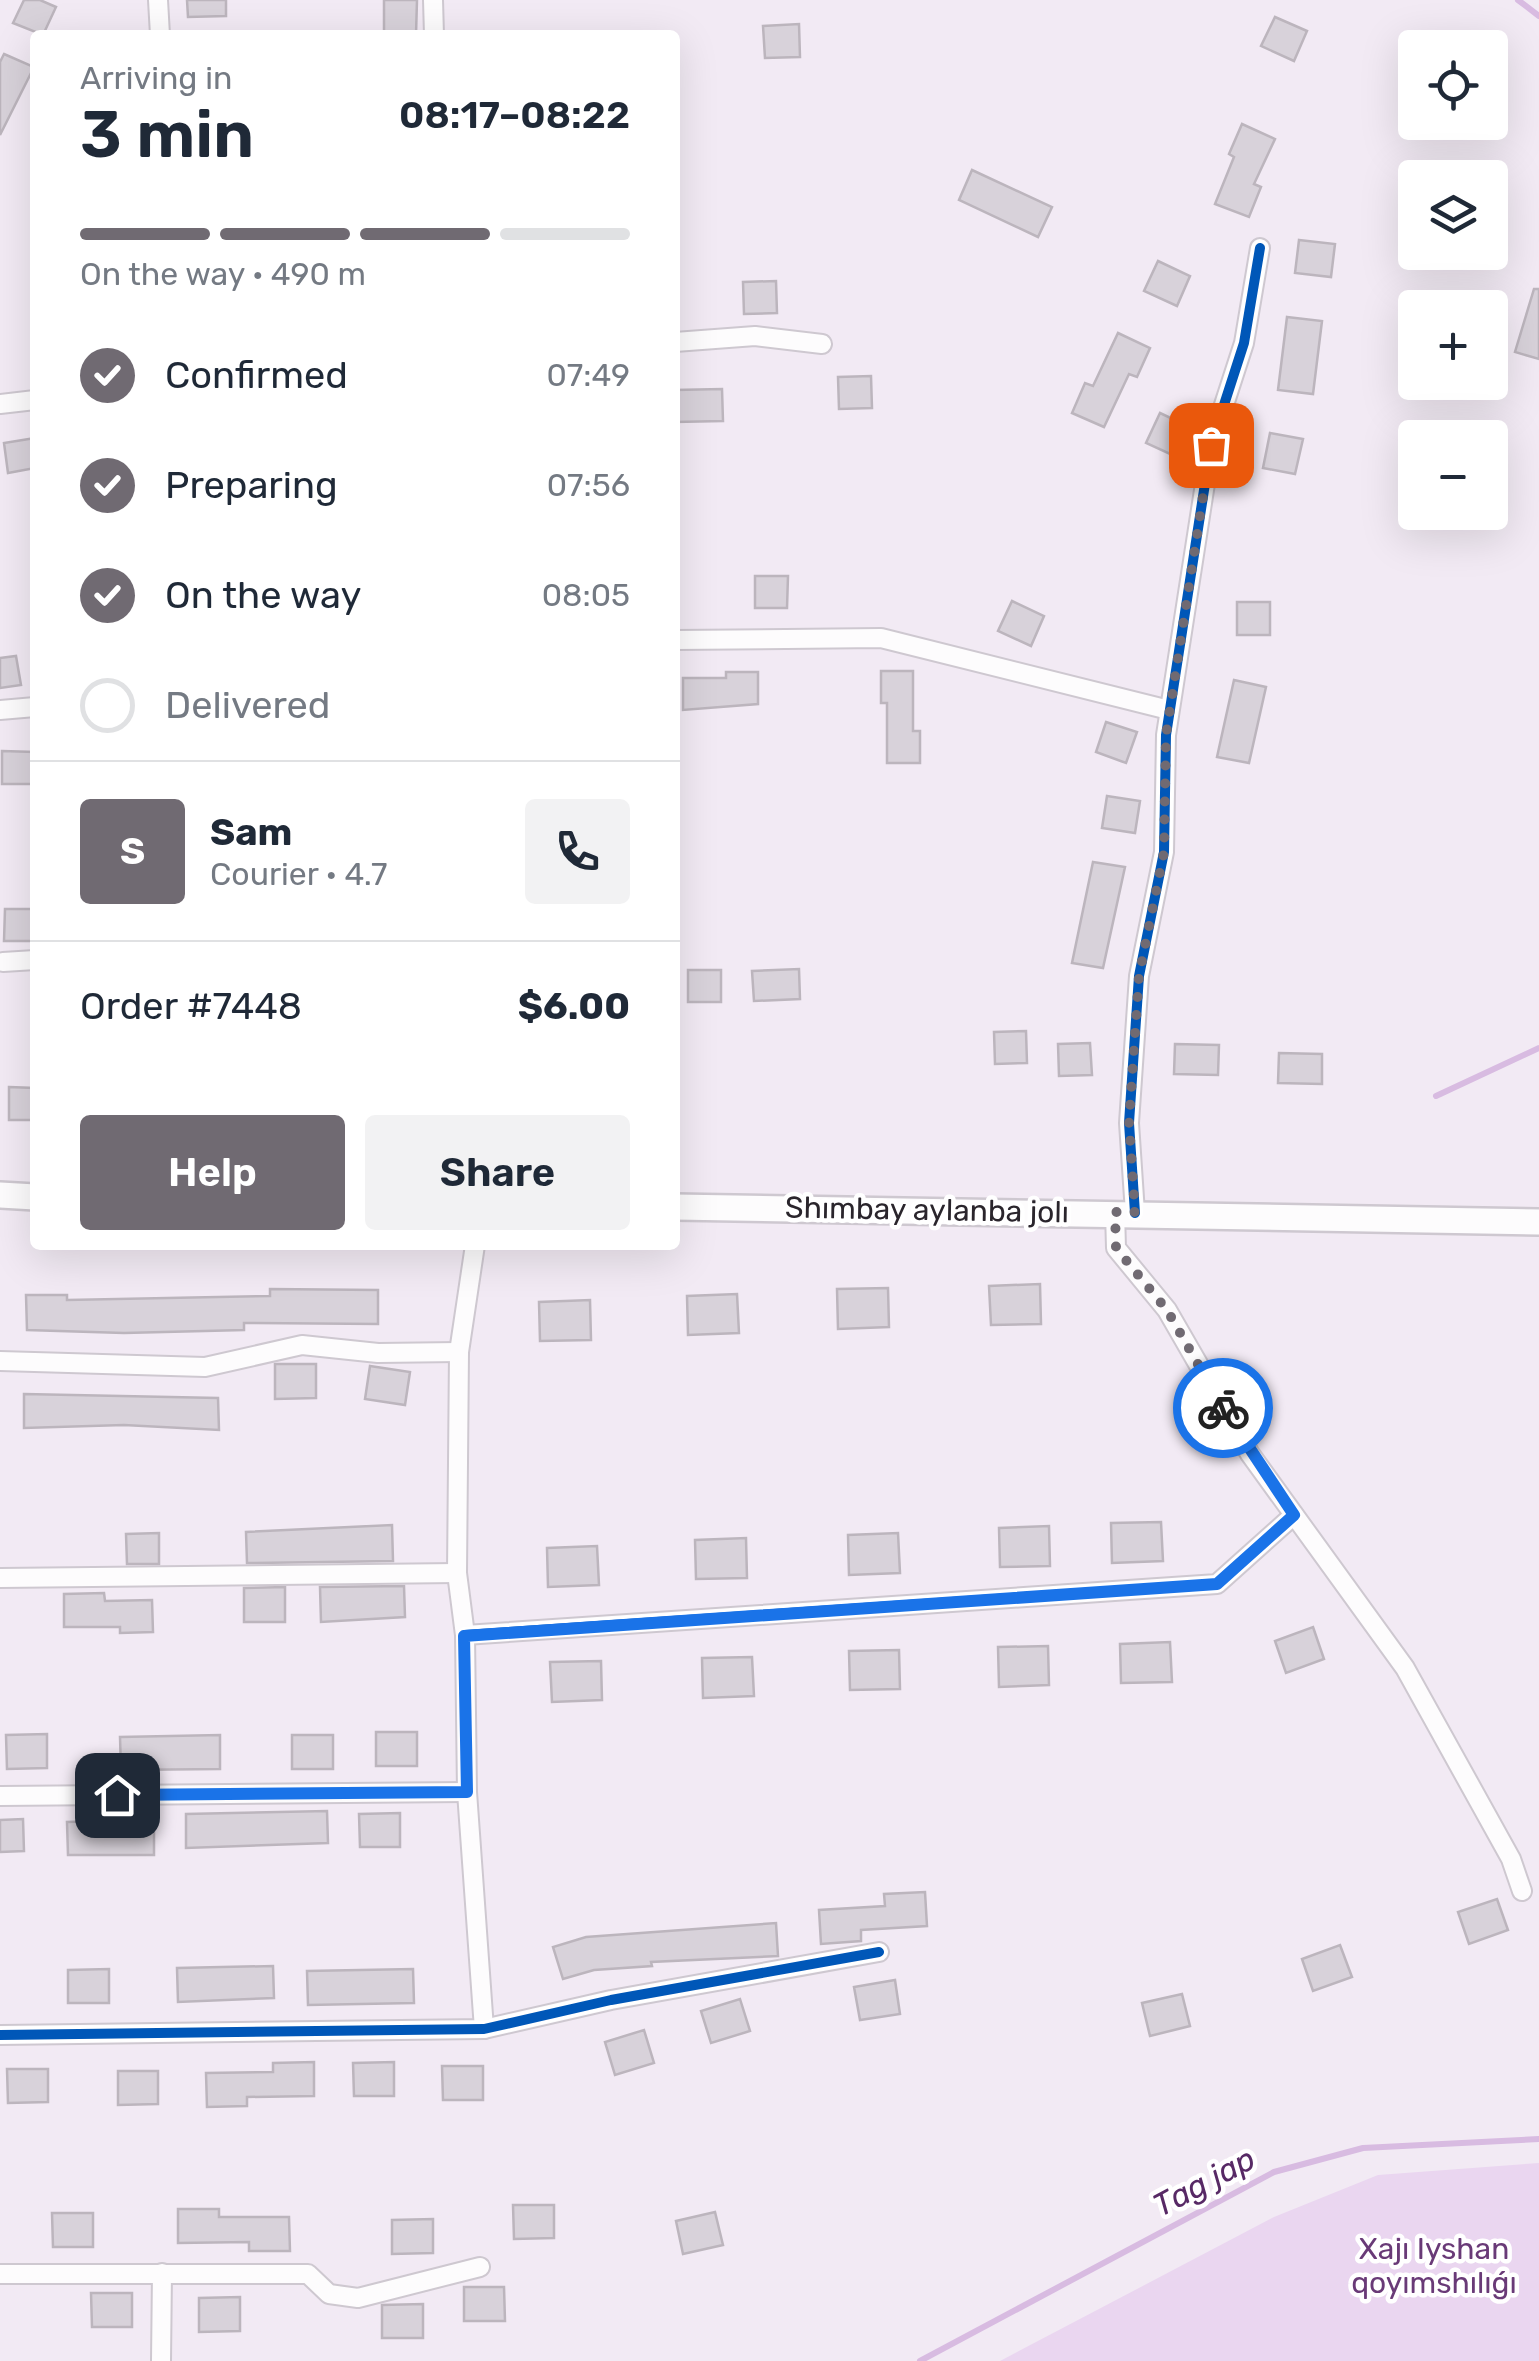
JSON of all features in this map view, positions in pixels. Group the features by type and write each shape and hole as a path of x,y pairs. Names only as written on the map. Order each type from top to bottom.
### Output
{"main road":[{"path":"0,1195 30,1197"},
{"name":"Shımbay aylanba jolı","path":"680,1207 1539,1222"}],"street":[{"path":"158,0 160,30"},
{"path":"432,0 434,30"},
{"path":"1260,248 1244,343 1211,445 1169,710 1164,852 1139,976 1125,1212 1116,1248 1167,1310 1250,1454 1406,1668 1511,1859 1522,1890"},
{"path":"680,342 755,336 822,344"},
{"path":"0,404 30,401"},
{"path":"680,640 881,638 1169,710"},
{"path":"0,710 30,707"},
{"path":"3,962 30,960"},
{"path":"474,1250 459,1352 458,1573 464,1636 467,1792 484,2030"},
{"path":"0,1361 205,1367 302,1344 378,1353 459,1352"},
{"path":"464,1636 1217,1584 1294,1515"},
{"path":"0,1578 458,1573"},
{"path":"0,1796 467,1792"},
{"path":"0,2035 484,2030 610,2000 878,1952"},
{"path":"0,2274 308,2274 329,2294 358,2298 480,2267"},
{"path":"161,2361 162,2273"}],"green space":[{"name":"Xajı Iyshan qoyımshılıǵı","path":"1539,2163 1539,2361 1000,2361 1274,2217 1378,2175"}],"building":[{"path":"24,0 40,0 56,7 45,30 30,30 13,23"},
{"path":"187,0 226,0 226,16 188,17"},
{"path":"384,0 417,0 416,30 384,30"},
{"path":"1275,17 1307,31 1294,61 1261,46"},
{"path":"799,24 800,57 765,58 763,26"},
{"path":"4,54 30,65 30,75 0,135 0,62"},
{"path":"1242,124 1275,139 1254,184 1261,187 1249,217 1215,204"},
{"path":"972,170 1052,207 1038,237 959,200"},
{"path":"1299,240 1335,244 1331,277 1295,273"},
{"path":"1158,261 1190,276 1177,306 1144,291"},
{"path":"776,281 777,313 744,314 743,282"},
{"path":"1534,289 1539,289 1539,359 1515,352"},
{"path":"1287,317 1322,321 1313,394 1278,390"},
{"path":"1118,333 1150,348 1137,377 1129,374 1104,427 1072,413 1085,383 1093,386"},
{"path":"871,376 872,408 839,409 838,377"},
{"path":"722,389 723,421 680,422 680,390"},
{"path":"1160,413 1192,428 1179,458 1146,443"},
{"path":"1270,433 1303,439 1295,474 1263,468"},
{"path":"30,439 30,469 8,473 4,443"},
{"path":"755,576 788,576 787,608 755,608"},
{"path":"1012,601 1044,616 1031,646 998,631"},
{"path":"1237,602 1270,602 1270,635 1237,635"},
{"path":"16,656 21,685 0,688 0,658"},
{"path":"881,671 913,671 913,731 920,731 920,763 887,763 887,703 881,703"},
{"path":"726,672 758,672 758,704 683,710 683,678 726,678"},
{"path":"1234,680 1266,687 1249,763 1217,757"},
{"path":"1106,722 1137,732 1126,763 1096,752"},
{"path":"2,751 30,752 30,784 2,784"},
{"path":"1107,796 1140,801 1135,833 1102,828"},
{"path":"1093,862 1125,867 1103,968 1072,963"},
{"path":"5,909 30,909 30,941 4,941"},
{"path":"799,969 800,999 754,1001 752,971"},
{"path":"688,970 721,970 721,1002 688,1002"},
{"path":"1026,1031 1027,1063 995,1064 994,1032"},
{"path":"1090,1043 1092,1075 1059,1076 1058,1044"},
{"path":"1175,1044 1219,1045 1218,1075 1174,1074"},
{"path":"1279,1053 1322,1054 1322,1084 1278,1083"},
{"path":"9,1087 30,1088 30,1120 9,1120"},
{"path":"1040,1284 1041,1324 991,1325 989,1286"},
{"path":"888,1288 889,1327 838,1329 837,1289"},
{"path":"270,1289 378,1290 378,1324 244,1323 244,1330 124,1333 27,1330 26,1295 67,1295 67,1300 270,1296"},
{"path":"737,1294 739,1333 688,1335 687,1296"},
{"path":"590,1300 591,1340 540,1341 539,1302"},
{"path":"275,1364 316,1364 316,1398 275,1399"},
{"path":"370,1366 410,1372 405,1405 365,1399"},
{"path":"24,1394 218,1398 219,1430 124,1425 24,1428"},
{"path":"1161,1522 1163,1561 1112,1563 1111,1523"},
{"path":"392,1525 393,1561 247,1563 246,1532"},
{"path":"1049,1526 1050,1566 1000,1567 999,1528"},
{"path":"159,1533 159,1564 127,1564 126,1534"},
{"path":"898,1533 900,1573 849,1575 848,1535"},
{"path":"746,1538 747,1578 696,1579 695,1540"},
{"path":"597,1546 599,1585 548,1587 547,1548"},
{"path":"404,1586 405,1617 321,1622 320,1587"},
{"path":"285,1587 285,1622 244,1622 244,1588"},
{"path":"104,1593 105,1601 152,1600 153,1632 120,1633 120,1627 64,1627 64,1594"},
{"path":"1313,1627 1324,1659 1286,1673 1275,1641"},
{"path":"1170,1642 1172,1682 1121,1683 1120,1644"},
{"path":"1048,1646 1049,1685 999,1687 998,1647"},
{"path":"899,1650 900,1689 850,1690 849,1651"},
{"path":"752,1657 754,1696 703,1698 702,1658"},
{"path":"601,1661 602,1700 552,1702 550,1662"},
{"path":"376,1732 417,1732 417,1766 376,1766"},
{"path":"47,1734 47,1768 7,1769 6,1735"},
{"path":"220,1735 220,1769 121,1770 120,1737"},
{"path":"292,1735 333,1735 333,1769 292,1769"},
{"path":"327,1811 328,1843 186,1848 186,1814"},
{"path":"400,1813 400,1847 360,1847 359,1814"},
{"path":"23,1819 24,1851 0,1852 0,1820"},
{"path":"154,1821 154,1855 68,1855 67,1822"},
{"path":"925,1892 927,1926 861,1930 861,1941 821,1944 819,1910 885,1906 884,1894"},
{"path":"1497,1899 1508,1930 1469,1944 1458,1912"},
{"path":"776,1923 778,1956 651,1962 652,1966 594,1970 563,1979 553,1947 586,1937"},
{"path":"1340,1945 1352,1977 1313,1991 1302,1959"},
{"path":"273,1966 274,1998 178,2002 177,1968"},
{"path":"109,1969 109,2003 68,2003 68,1970"},
{"path":"413,1969 414,2003 308,2005 307,1971"},
{"path":"895,1980 900,2014 860,2020 854,1987"},
{"path":"1182,1994 1190,2026 1150,2036 1142,2003"},
{"path":"740,1999 750,2031 711,2043 701,2011"},
{"path":"644,2030 654,2063 615,2075 605,2042"},
{"path":"314,2062 314,2096 247,2097 247,2106 207,2107 206,2073 273,2072 273,2063"},
{"path":"394,2062 394,2096 354,2096 353,2063"},
{"path":"442,2066 483,2066 483,2100 443,2100"},
{"path":"7,2069 48,2069 48,2102 8,2103"},
{"path":"118,2071 158,2071 158,2104 118,2105"},
{"path":"513,2205 554,2205 554,2238 514,2239"},
{"path":"178,2209 219,2209 219,2217 289,2217 290,2251 249,2251 249,2242 178,2243"},
{"path":"715,2212 723,2245 683,2254 676,2221"},
{"path":"52,2213 93,2213 93,2247 53,2247"},
{"path":"433,2219 433,2253 392,2254 392,2220"},
{"path":"464,2287 504,2287 505,2321 464,2321"},
{"path":"91,2293 132,2293 132,2327 92,2327"},
{"path":"240,2297 240,2331 199,2332 199,2298"},
{"path":"423,2304 423,2338 382,2338 382,2305"}],"waterway":[{"path":"1518,0 1539,16"},
{"path":"1436,1096 1539,1048"},
{"name":"Tag jap","path":"920,2361 1274,2172 1363,2148 1539,2139"}],"cycle path":[{"path":"1135,1213 1129,1123 1139,976 1164,852 1166,735 1211,445 1244,343 1260,248"},
{"path":"465,1635 1217,1584 1294,1515"},
{"path":"0,2035 484,2029 611,2000 879,1952"}],"way so far":[{"path":"1211,445 1166,735 1164,852 1139,976 1129,1122 1135,1212 1115,1212 1116,1248 1167,1310 1223,1408"}],"route":[{"path":"117,1795 467,1792 464,1636 1217,1584 1294,1515 1223,1408"}]}
